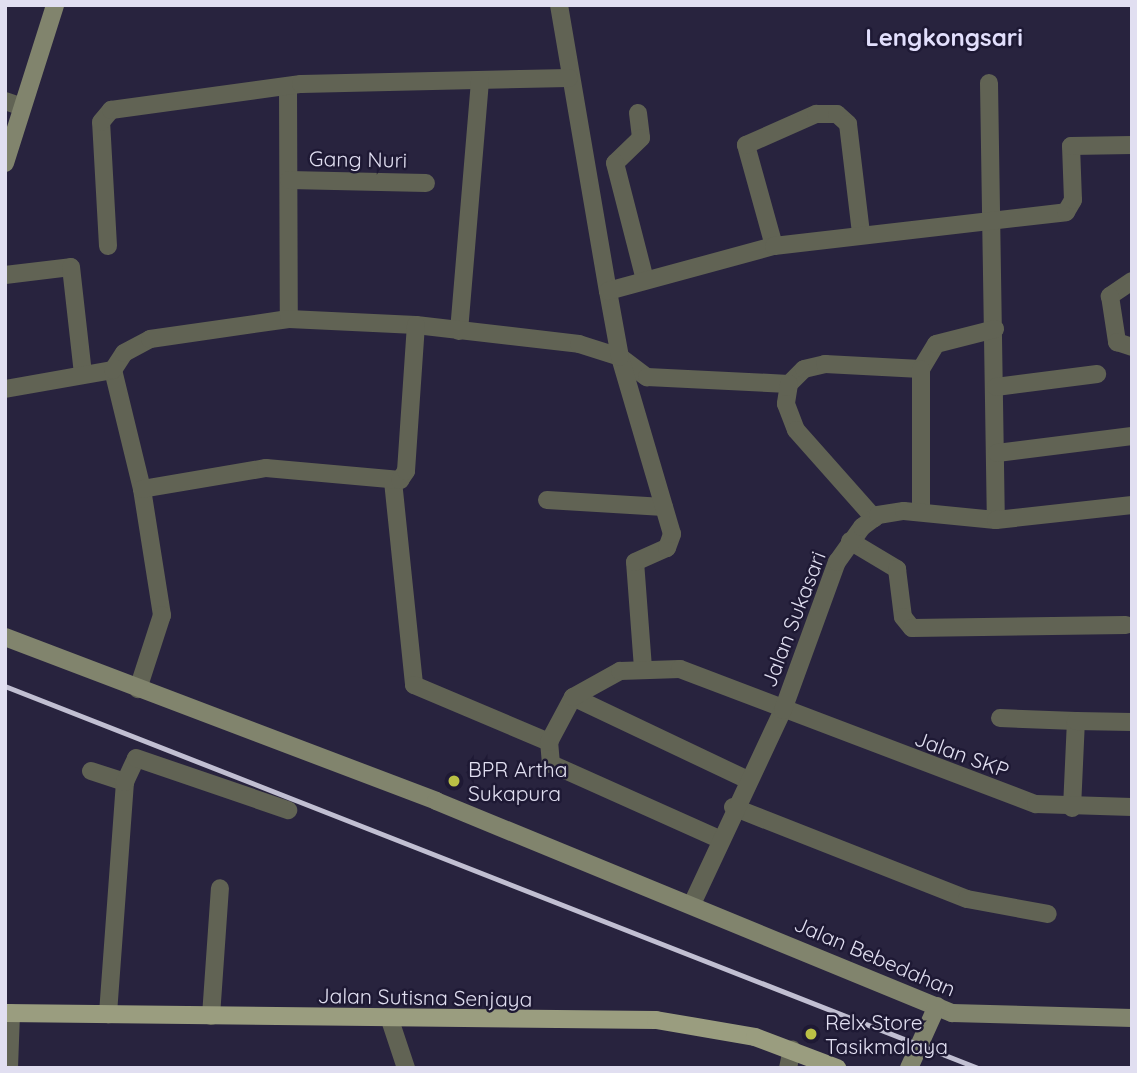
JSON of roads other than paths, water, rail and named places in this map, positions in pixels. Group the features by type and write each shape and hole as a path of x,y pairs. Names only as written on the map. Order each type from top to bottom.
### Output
{"main road":[{"name":"Jalan Sutisna Senjaya","path":"8,1013 390,1020 656,1020 792,1049 837,1068"}],"street":[{"path":"5,163 13,104 43,44 55,5"},
{"path":"559,5 569,78 620,357 664,507 670,546 635,562 643,668"},
{"path":"108,246 105,114 288,86 569,78"},
{"path":"459,331 480,81"},
{"path":"989,83 995,217 996,520"},
{"path":"288,86 289,319"},
{"path":"638,113 641,138 615,163 645,281"},
{"path":"774,246 746,145 816,114 837,114 848,124 861,233"},
{"path":"608,291 774,246 995,217 1068,211 1072,145 1132,145"},
{"name":"Gang Nuri","path":"289,180 426,183"},
{"path":"5,275 71,267 83,374"},
{"path":"1132,281 1110,296 1117,342 1132,347"},
{"path":"138,689 162,623 142,489 113,370 124,353 150,339 215,335 289,319 416,325 579,344 620,357 647,377 789,384"},
{"path":"142,489 266,468 393,481 406,471 416,325"},
{"path":"920,512 921,369 936,344 995,329"},
{"path":"921,369 825,364 804,369 789,384 787,410 796,430 874,517 920,512 996,520 1132,505"},
{"path":"5,389 113,370"},
{"path":"996,387 1097,374"},
{"path":"997,453 1132,436"},
{"path":"393,481 414,685 549,742"},
{"path":"547,500 664,507"},
{"name":"Jalan Sukasari","path":"692,904 746,779 783,710 850,541 874,517"},
{"path":"850,541 897,569 903,617 912,628 1126,625"},
{"name":"Jalan Bebedahan","path":"5,638 692,904 937,1006 971,1017 1132,1018"},
{"name":"Jalan SKP","path":"573,697 603,677 643,668 680,670 957,778 1036,804 1072,808 1132,807"},
{"path":"719,839 553,766 549,742 573,697 746,779"},
{"path":"1000,718 1132,722"},
{"path":"1072,808 1076,721"},
{"path":"108,1014 125,782 136,758 288,810"},
{"path":"91,771 125,782"},
{"path":"733,807 967,899 1048,915"},
{"path":"211,1016 220,888"},
{"path":"909,1068 937,1006"},
{"path":"8,1013 9,1068"},
{"path":"390,1020 406,1068"},
{"path":"788,1068 792,1049"}],"railway":[{"path":"5,686 978,1068"}],"place":[{"name":"BPR Artha Sukapura","path":"454,781"},
{"name":"Relx Store Tasikmalaya","path":"811,1034"}],"district":[{"name":"Lengkongsari","path":"944,38"}]}
